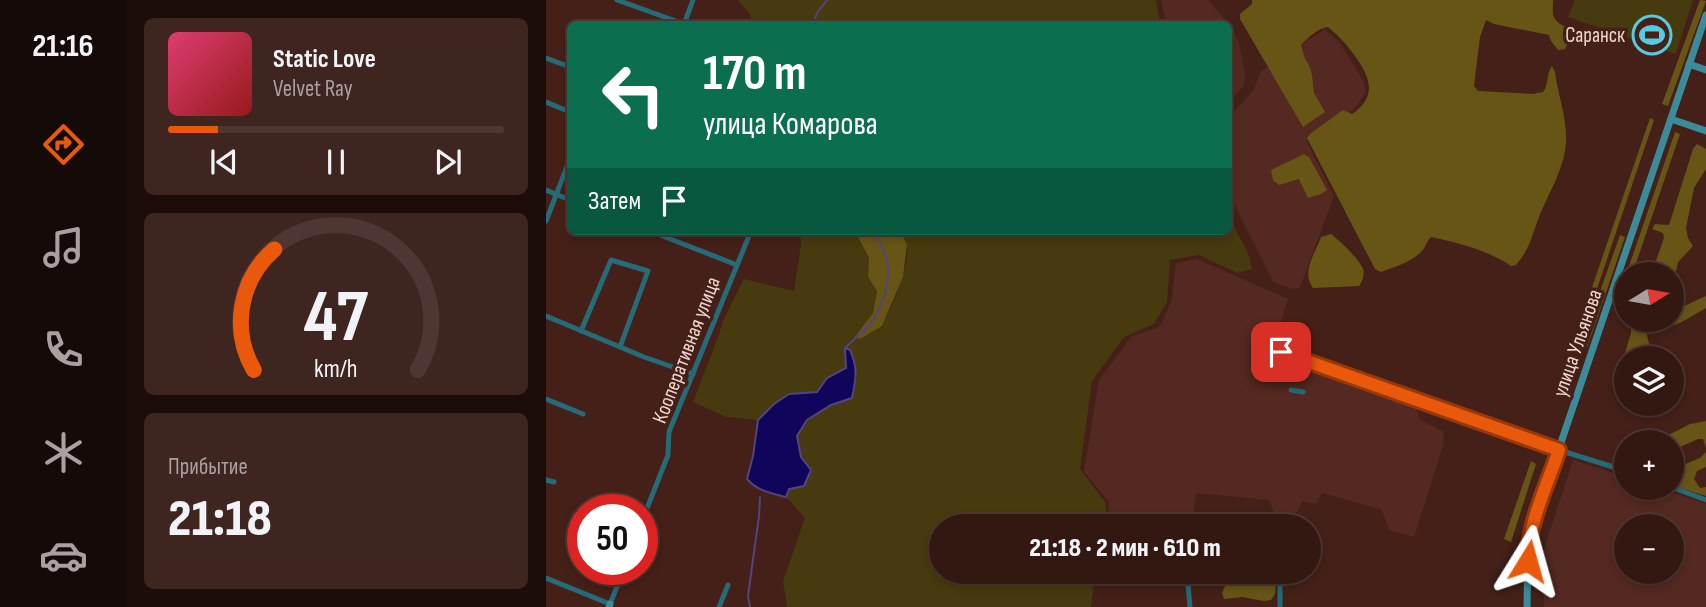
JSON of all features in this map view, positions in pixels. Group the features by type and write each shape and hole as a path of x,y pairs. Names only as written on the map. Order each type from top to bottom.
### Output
{"main road":[{"name":"улица Ульянова","path":"1527,607 1529,540 1706,15"},
{"path":"1689,64 1706,70"},
{"path":"1671,119 1706,131"}],"street":[{"path":"617,0 676,21"},
{"path":"685,21 693,0"},
{"path":"546,58 567,66"},
{"path":"546,102 567,111"},
{"path":"546,221 567,166"},
{"path":"546,190 567,199"},
{"path":"660,235 737,265"},
{"name":"Кооперативная улица","path":"653,494 668,455 669,432 749,235"},
{"path":"582,331 611,260 648,271 620,347"},
{"path":"546,316 693,374"},
{"path":"1281,352 1614,467"},
{"path":"1291,390 1303,392"},
{"path":"546,399 583,414"},
{"path":"546,480 554,482"},
{"path":"1684,492 1706,500"},
{"path":"546,578 609,606 618,585"},
{"path":"1188,584 1190,607"},
{"path":"1280,584 1280,607"},
{"path":"719,607 728,585"}],"shaded area":[{"path":"738,0 1156,0 1160,21 751,21 750,14"},
{"path":"1161,0 1208,0 1226,21 1165,21"},
{"path":"1252,0 1553,0 1554,17 1568,28 1571,34 1565,49 1558,50 1549,35 1486,20 1480,37 1474,86 1478,91 1533,94 1543,92 1552,66 1565,124 1565,151 1560,170 1528,247 1516,265 1511,266 1472,248 1431,237 1422,251 1408,261 1381,272 1375,269 1307,138 1343,110 1352,114 1360,108 1369,87 1365,72 1349,48 1328,27 1310,36 1301,45 1312,75 1314,93 1325,112 1303,127 1240,19 1240,14 1252,4"},
{"name":"Саранск","path":"1575,0 1693,0 1676,54 1568,17"},
{"path":"1700,0 1706,1 1668,106 1662,104"},
{"path":"1325,29 1340,43 1364,82 1366,93 1353,110 1306,140 1334,196 1300,288 1292,289 1273,282 1232,200 1232,114 1254,90 1260,72"},
{"path":"1232,30 1239,42 1245,76 1243,87 1232,99"},
{"path":"1650,118 1654,120 1578,345 1573,343"},
{"path":"1675,132 1680,134 1636,262 1630,262"},
{"path":"1697,144 1706,149 1706,169 1694,188 1686,228 1693,246 1678,262 1656,262 1664,238 1663,233 1652,229 1655,224 1669,225 1693,149"},
{"path":"1304,154 1309,157 1327,190 1308,198 1299,179 1279,185 1273,180 1271,170"},
{"path":"1232,223 1248,253 1252,269 1237,273 1199,255 1170,260 1167,302 1154,324 1124,337 1092,381 1080,469 1105,502 1107,514 929,514 929,584 1094,584 1091,607 787,607 783,581 805,518 786,497 801,457 797,436 806,420 831,405 852,398 847,368 827,378 817,392 789,394 758,420 726,417 693,402 723,321 744,279 794,291 800,235 857,235 869,258 868,278 877,290 873,313 856,337 882,326 895,298 907,257 902,235 1232,235"},
{"path":"1331,234 1361,265 1364,274 1359,286 1313,288 1308,276 1310,263 1321,237"},
{"path":"857,235 903,235 907,245 903,277 882,326 860,339 855,337 873,313 877,291 868,277 869,258"},
{"path":"1620,235 1625,237 1616,262 1614,262 1614,269 1587,348 1581,345"},
{"path":"1197,259 1288,299 1275,340 1275,350 1281,355 1415,406 1420,420 1444,432 1443,446 1414,537 1389,530 1382,510 1322,493 1316,504 1302,501 1295,514 1275,514 1269,500 1196,493 1193,514 1108,514 1109,502 1084,472 1099,380 1132,336 1160,327 1171,302 1176,263"},
{"path":"1706,296 1706,308 1684,321 1684,306"},
{"path":"1646,332 1648,346 1627,346 1631,333"},
{"path":"845,348 850,350 853,356 855,368 852,398 831,405 807,420 797,436 801,457 811,470 804,486 789,489 786,497 755,486 747,479 758,420 789,394 817,392 827,378 846,368"},
{"path":"1328,360 1543,436 1541,441 1327,364"},
{"path":"1706,421 1706,448 1703,439 1684,445 1684,430 1678,430 1690,424"},
{"path":"1706,452 1706,467 1697,471 1694,479 1700,488 1706,487 1706,496 1684,489 1684,465 1700,458"},
{"path":"1573,460 1614,473 1614,500 1684,500 1684,497 1706,504 1706,607 1544,607 1543,552"},
{"path":"1531,461 1536,464 1511,542 1504,539"},
{"path":"1226,584 1276,584 1271,600 1242,597 1224,599 1222,593"}],"waterway":[{"path":"814,21 827,0"},
{"path":"845,348 873,319 886,290 887,262 875,235"},
{"path":"750,607 748,596 760,497"}],"place":[{"name":"Саранск","path":"1652,35"}],"route":[{"path":"1281,352 1559,450 1531,531 1528,561"}]}
